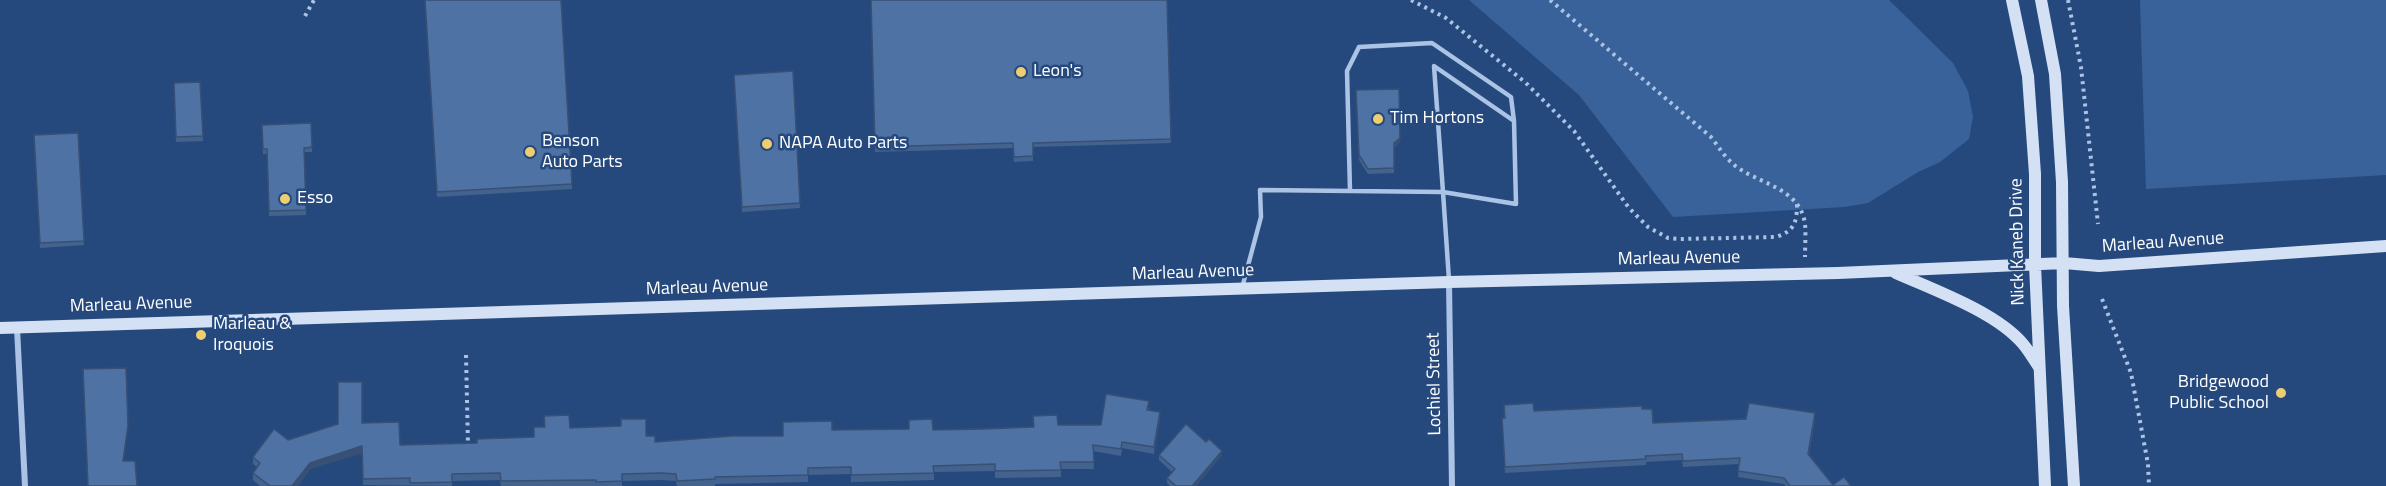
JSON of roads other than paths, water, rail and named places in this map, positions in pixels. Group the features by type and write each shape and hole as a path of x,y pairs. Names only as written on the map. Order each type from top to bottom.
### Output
{"main road":[{"name":"Nick Kaneb Drive","path":"2012,0 2028,76 2035,174 2034,265 2045,486"},
{"path":"2041,0 2055,74 2062,182 2063,306 2074,486"},
{"name":"Marleau Avenue","path":"0,328 1449,282 1805,274 2064,263 2099,266 2386,246"},
{"path":"1892,271 1967,305 2006,328 2023,344 2039,368"}],"street":[{"name":"Lochiel Street","path":"1449,282 1452,486"},
{"path":"17,327 25,486"}],"lane":[{"path":"1241,290 1262,216 1260,190 1350,191 1443,192 1516,204 1514,121 1511,97 1432,43 1359,47 1347,71 1350,191"},
{"path":"1449,282 1434,66 1514,121"}],"place":[{"name":"Leon's","path":"1021,72"},
{"name":"Tim Hortons","path":"1378,119"},
{"name":"NAPA Auto Parts","path":"767,144"},
{"name":"Benson Auto Parts","path":"530,152"},
{"name":"Esso","path":"285,199"},
{"name":"Marleau & Iroquois","path":"201,335"},
{"name":"Bridgewood Public School","path":"2281,393"}]}
